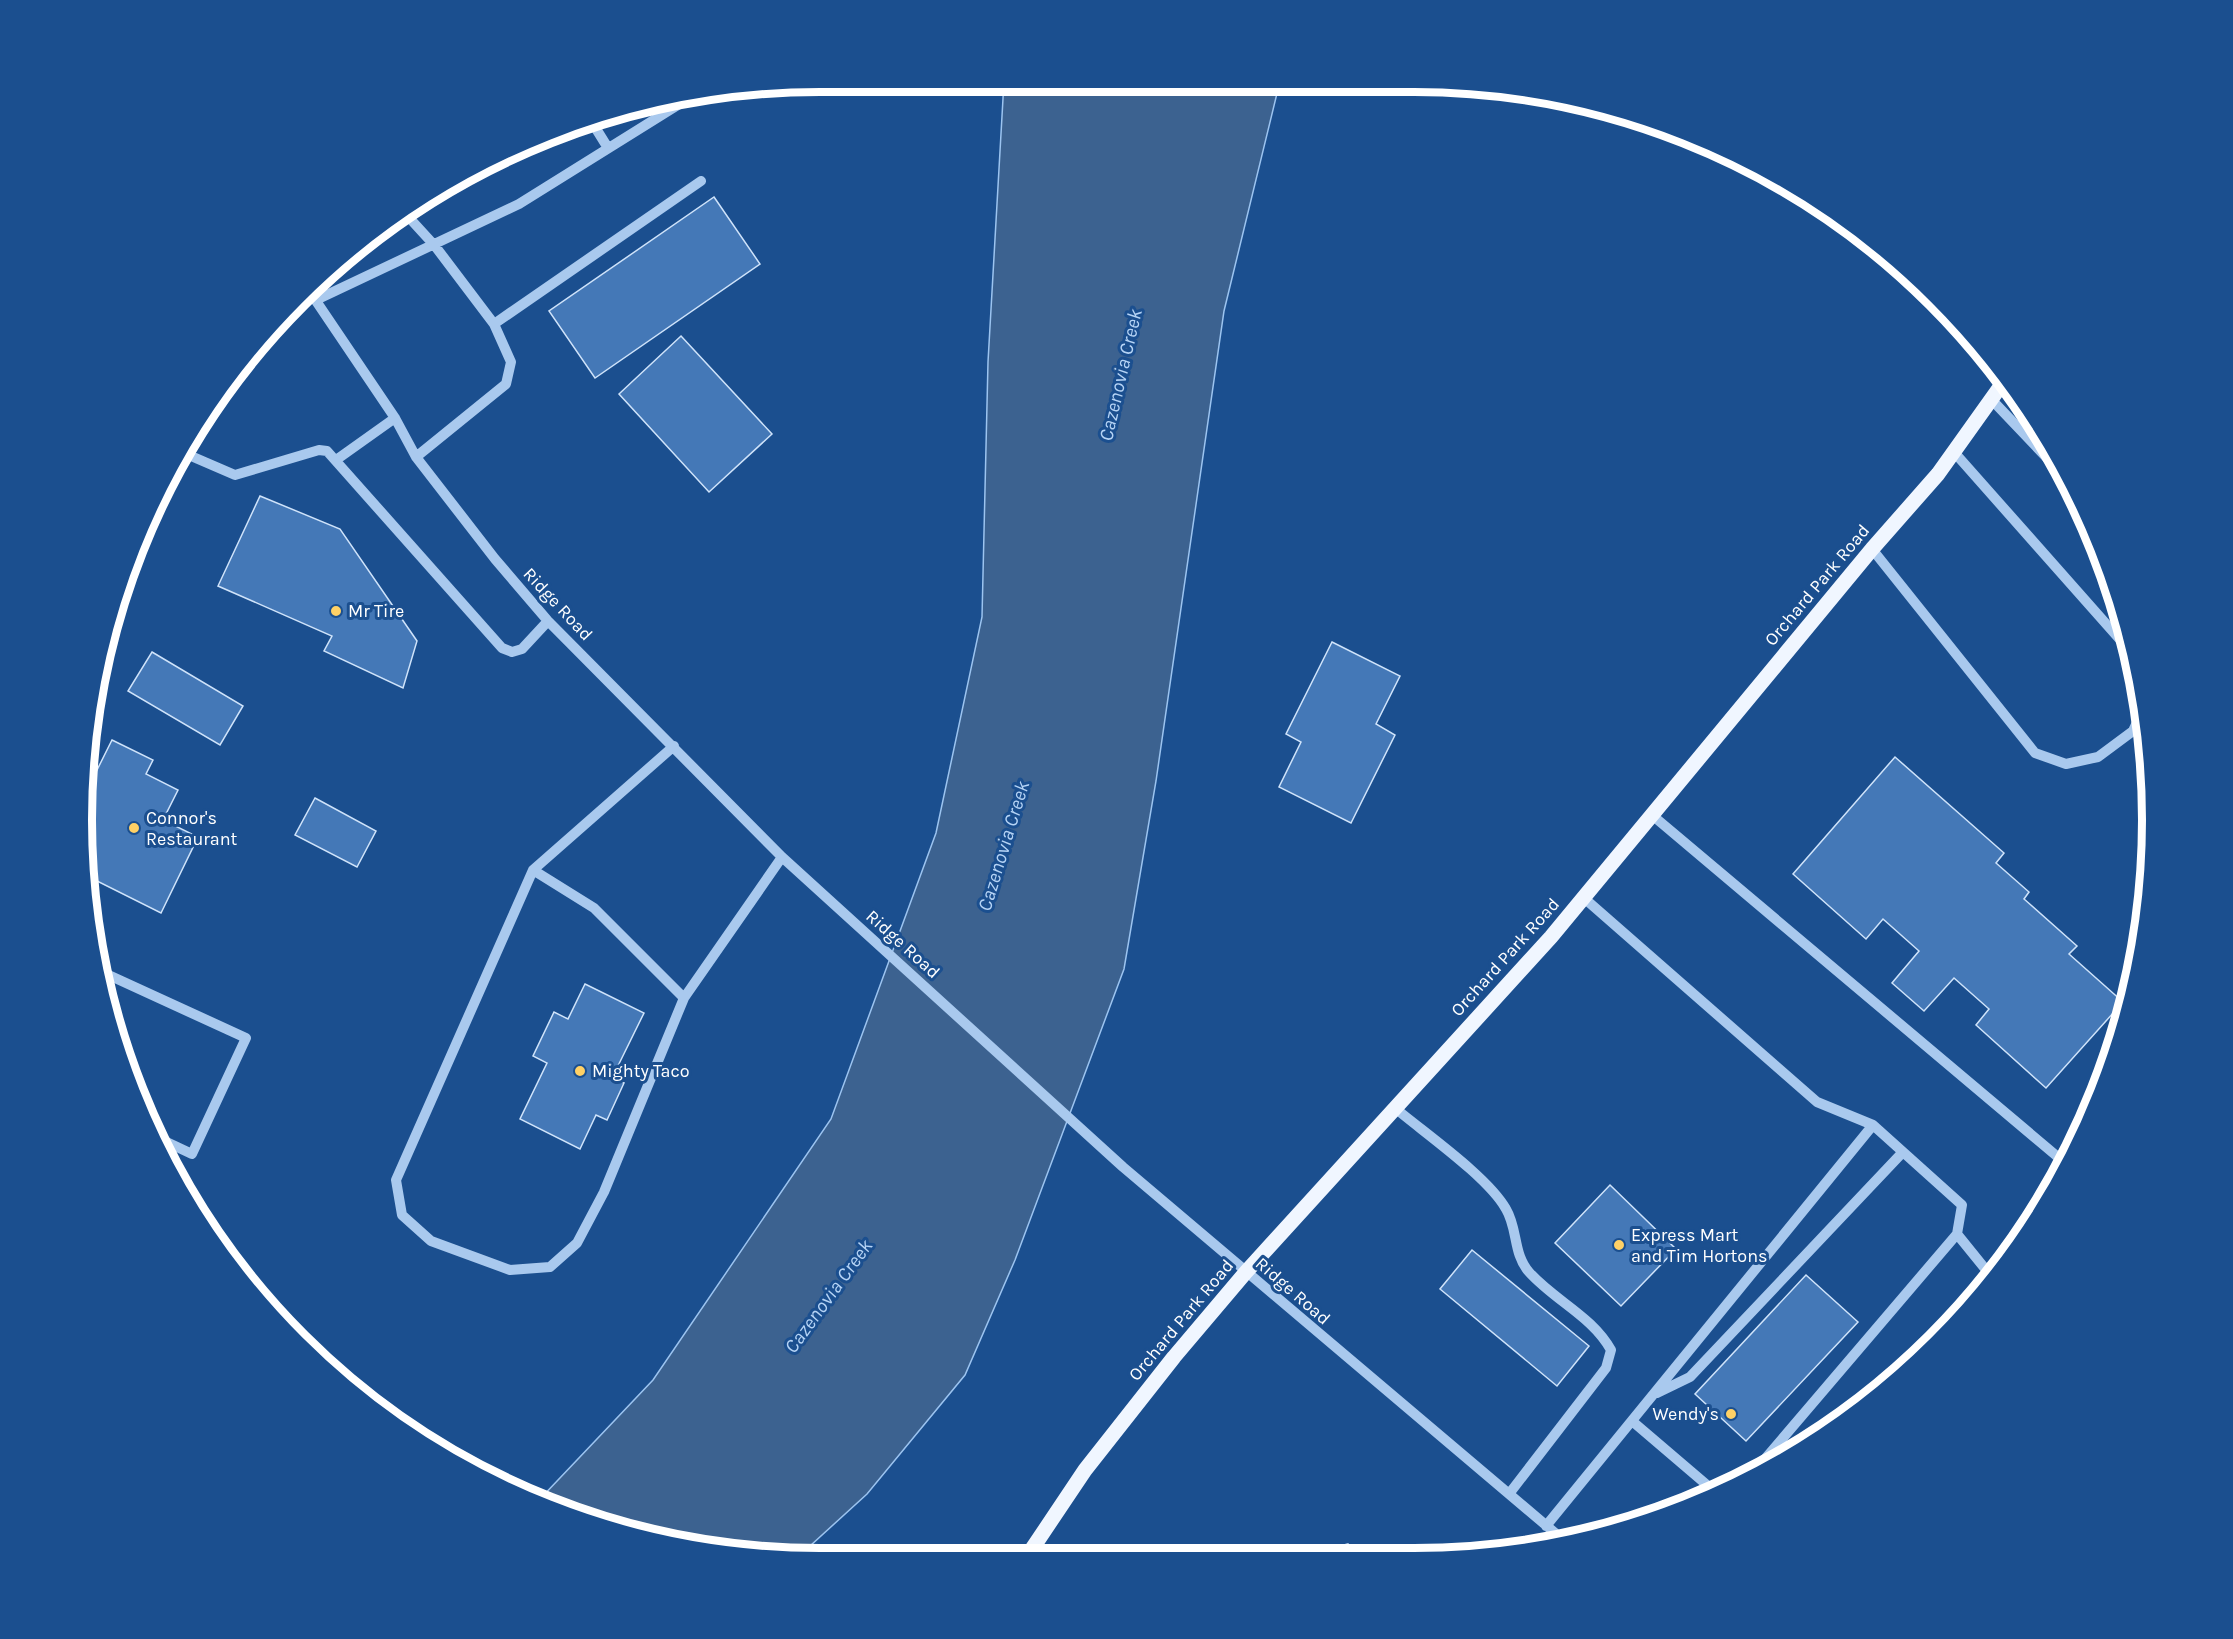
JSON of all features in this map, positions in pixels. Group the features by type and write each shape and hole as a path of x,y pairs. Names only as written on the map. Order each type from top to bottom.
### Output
{"main road":[{"name":"Orchard Park Road","path":"1033,1548 1085,1470 1174,1356 1246,1272 1584,897 1954,452 1999,388"}],"street":[{"path":"315,295 435,246 519,204 609,148 669,107"},
{"path":"595,127 609,148"},
{"path":"494,324 701,181"},
{"path":"409,218 435,246 494,324 511,362 506,384 416,457"},
{"name":"Ridge Road","path":"314,297 395,418 416,457 495,559 548,621 783,857 1123,1167 1556,1534"},
{"path":"1991,399 2042,453"},
{"path":"336,460 395,418"},
{"path":"189,455 234,475 319,450 327,451 502,648 512,652 522,649 548,621"},
{"path":"1954,452 2119,638"},
{"path":"1872,549 2035,753 2066,764 2098,757 2133,731 2135,726"},
{"path":"674,746 533,870 396,1180 402,1215 431,1241 510,1270 550,1267 577,1243 604,1192 684,998 783,857"},
{"path":"1652,816 2058,1157"},
{"path":"533,870 594,908 684,998"},
{"path":"1584,897 1817,1102 1873,1125 1962,1205 1957,1234 1769,1455"},
{"path":"108,975 246,1038 192,1154 168,1143"},
{"path":"1395,1108 1493,1190 1507,1210 1517,1253 1529,1272 1601,1332 1611,1350 1606,1368 1509,1494"},
{"path":"1546,1526 1873,1125"},
{"path":"1652,1396 1690,1377 1902,1153"},
{"path":"1957,1234 1985,1270"},
{"path":"1632,1421 1707,1485"}],"water":[{"name":"Cazenovia Creek","path":"1003,91 1278,91 1224,311 1156,781 1124,969 1015,1260 965,1375 867,1494 808,1548 772,1546 677,1534 585,1509 545,1494 653,1380 831,1119 936,833 982,617 988,362"}],"building":[{"path":"714,197 760,264 595,378 549,311"},
{"path":"681,336 772,434 709,492 619,394"},
{"name":"Mr Tire","path":"260,496 340,529 417,641 403,688 324,651 332,636 218,586"},
{"path":"1332,642 1400,676 1376,724 1395,735 1351,823 1279,787 1301,742 1286,734"},
{"path":"152,652 243,706 220,745 128,691"},
{"name":"Connor's Restaurant","path":"112,740 153,760 146,774 178,790 163,820 198,837 161,913 94,880 93,778"},
{"path":"1895,757 2004,853 1996,863 2029,892 2024,899 2077,946 2069,954 2119,999 2117,1009 2046,1088 1976,1025 1989,1009 1954,978 1924,1011 1892,983 1919,951 1883,919 1866,939 1793,874"},
{"path":"315,798 376,831 357,867 295,835"},
{"name":"Mighty Taco","path":"585,984 644,1013 612,1078 624,1083 607,1120 596,1115 580,1149 520,1119 547,1063 533,1056 554,1012 568,1019"},
{"path":"1610,1185 1676,1249 1621,1306 1555,1243"},
{"path":"1472,1250 1589,1346 1557,1386 1440,1289"},
{"path":"1806,1275 1858,1322 1746,1441 1695,1394"},
{"path":"1348,1544 1349,1548 1332,1548"}],"place":[{"name":"Mr Tire","path":"336,611"},
{"name":"Connor's Restaurant","path":"134,828"},
{"name":"Mighty Taco","path":"580,1071"},
{"name":"Express Mart and Tim Hortons","path":"1619,1245"},
{"name":"Wendy's","path":"1731,1414"}]}
